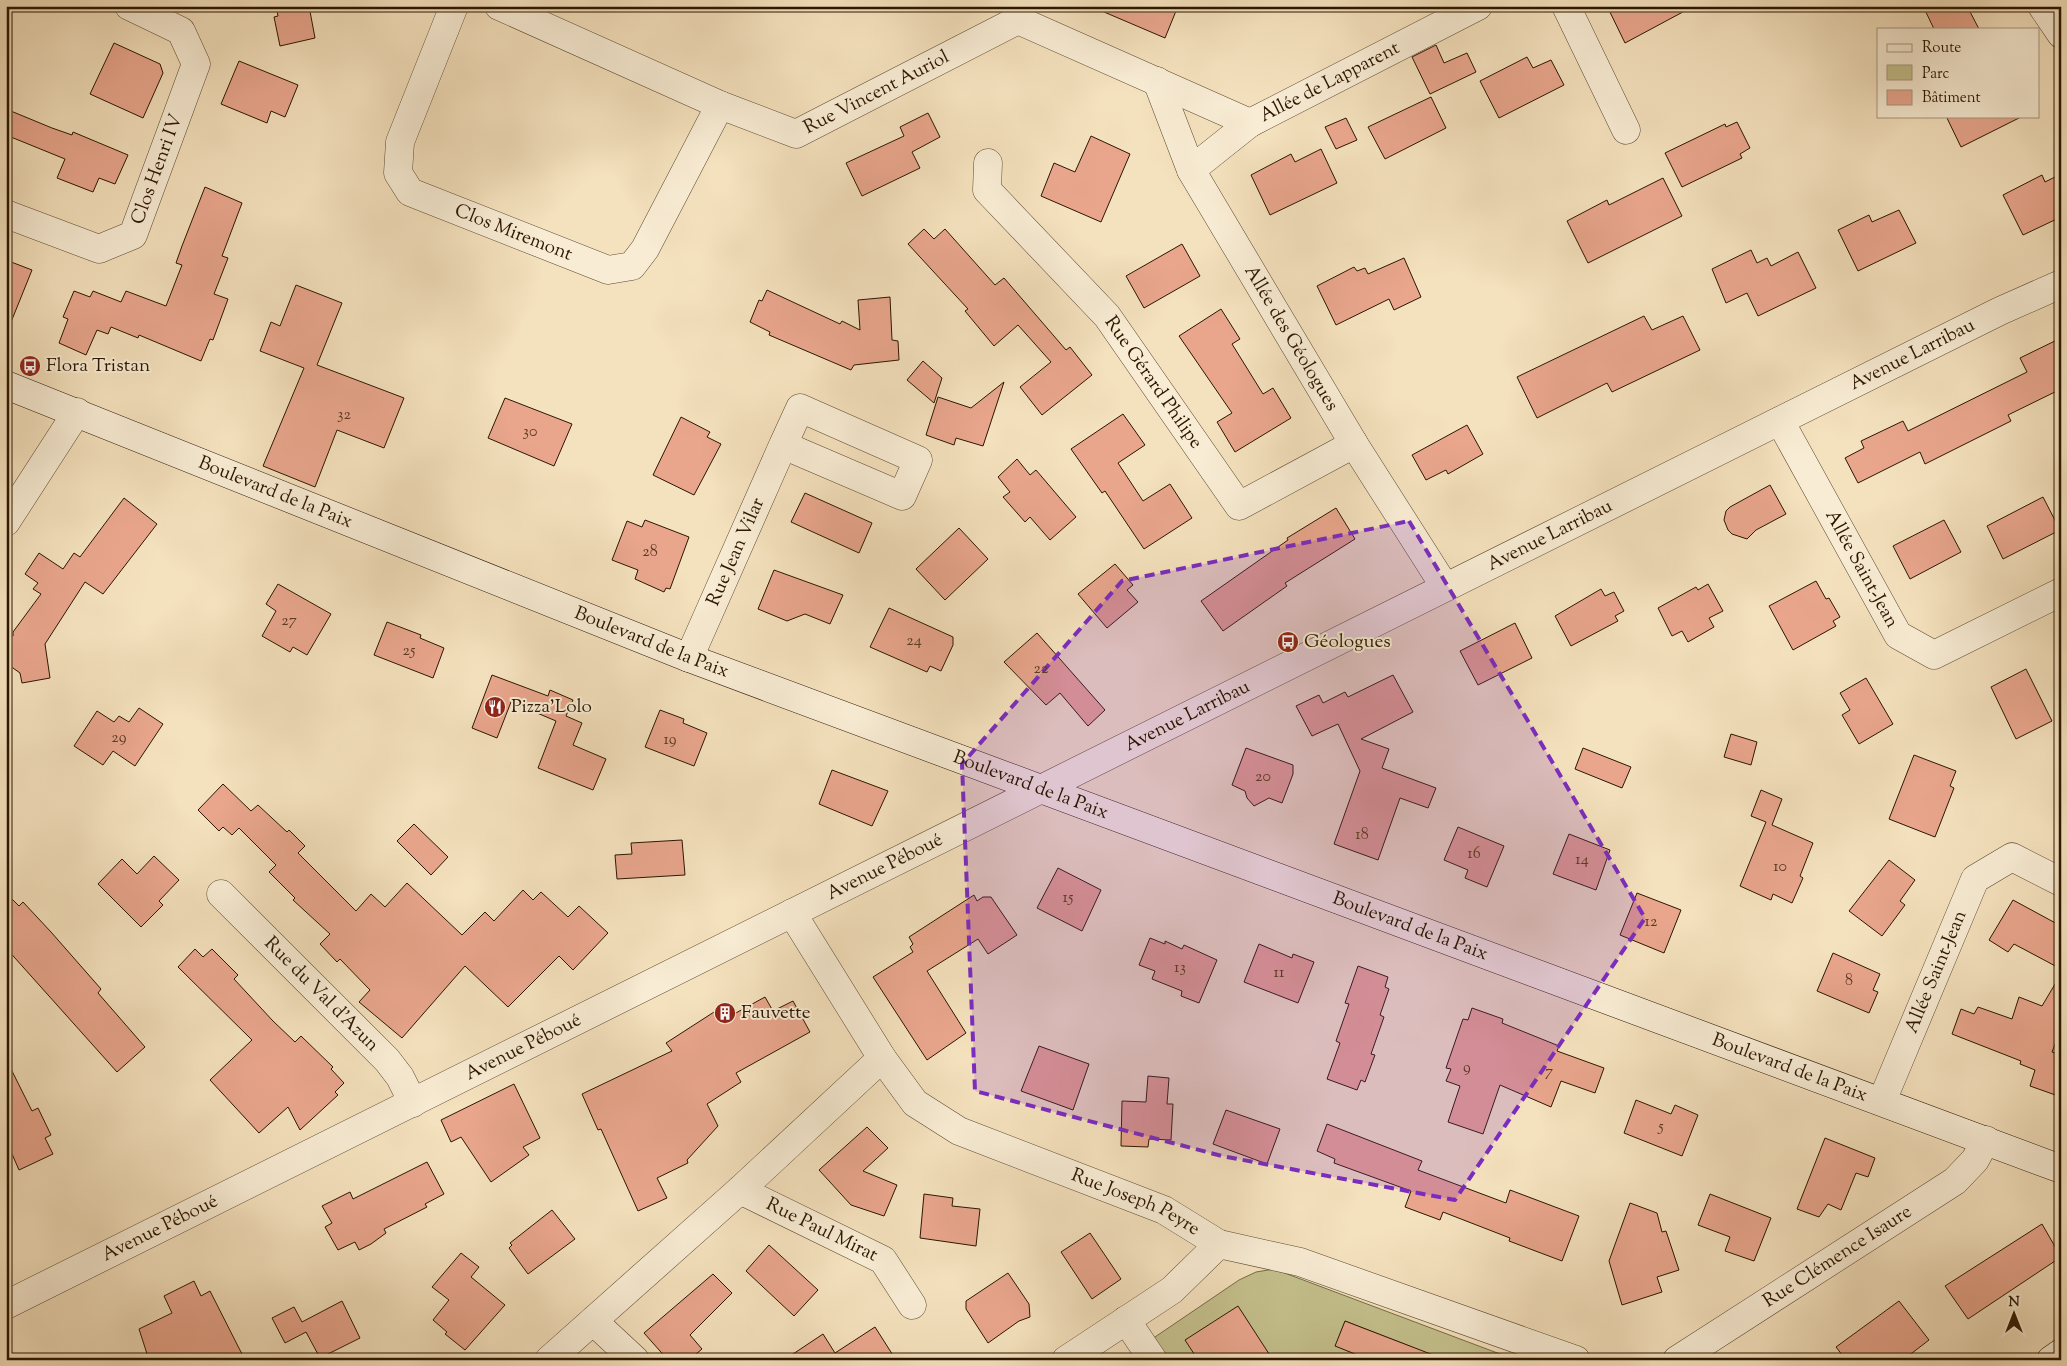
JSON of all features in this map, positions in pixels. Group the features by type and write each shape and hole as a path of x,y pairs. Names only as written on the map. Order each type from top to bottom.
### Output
{"street":[{"name":"Clos Henri IV","path":"6,214 99,249 133,235 196,64 181,31 129,6"},
{"name":"Clos Miremont","path":"454,6 400,142 398,173 410,192 608,270 632,266 645,249 720,105"},
{"name":"Rue Vincent Auriol","path":"498,6 720,105 796,134 1018,20 1250,123"},
{"name":"Allée de Lapparent","path":"1191,170 1250,123 1478,6"},
{"path":"1566,6 1626,130"},
{"path":"2042,6 2061,34"},
{"name":"Allée des Géologues","path":"1156,81 1191,170 1354,444 1445,588"},
{"name":"Rue Gérard Philipe","path":"988,163 987,190 1108,316 1239,506 1354,444"},
{"name":"Avenue Larribau","path":"1040,789 1780,421 2061,284"},
{"name":"Boulevard de la Paix","path":"6,385 689,658 2061,1169"},
{"path":"6,522 77,412"},
{"name":"Allée Saint-Jean","path":"1780,421 1898,635 1934,655 2061,592"},
{"name":"Rue Jean Vilar","path":"689,658 783,446"},
{"name":"Avenue Péboué","path":"6,1305 1040,789"},
{"name":"Allée Saint-Jean","path":"1882,1101 1975,879 2012,857 2061,882"},
{"name":"Rue du Val d'Azun","path":"221,894 387,1060 400,1077 413,1102"},
{"name":"Rue Joseph Peyre","path":"792,913 882,1058 915,1103 959,1131 1164,1210 1219,1244 1300,1262 1576,1360"},
{"name":"Rue Paul Mirat","path":"549,1360 740,1190 882,1058"},
{"name":"Rue Clémence Isaure","path":"1677,1360 1955,1181 1975,1160 1986,1140"},
{"name":"Rue Paul Mirat","path":"740,1190 883,1260 912,1304"},
{"path":"1066,1360 1172,1290 1219,1244"},
{"path":"1126,1320 1153,1360"},
{"path":"593,1321 635,1360"},
{"path":"2051,1360 2061,1353"}],"highlighted area":[{"path":"1409,521 1645,918 1455,1200 1222,1156 975,1091 962,764 1122,581"}],"green space":[{"path":"1274,1269 1516,1360 1428,1360 1410,1353 1412,1347 1345,1321 1336,1346 1360,1356 1359,1360 1306,1360 1303,1355 1296,1360 1166,1360 1152,1339 1239,1280 1256,1272"}],"building":[{"path":"276,6 309,6 315,38 280,46 274,17 278,16"},
{"path":"1090,6 1178,6 1165,38"},
{"path":"1607,6 1694,6 1625,43"},
{"path":"1923,6 1967,6 1978,28 1934,28"},
{"path":"114,43 160,64 163,73 143,118 90,94"},
{"path":"1436,45 1444,63 1467,53 1476,72 1430,94 1412,57"},
{"path":"1527,57 1533,68 1551,60 1564,85 1499,118 1480,81"},
{"path":"239,61 298,85 285,117 271,111 267,123 221,104"},
{"path":"1431,97 1446,128 1385,159 1368,127"},
{"path":"6,109 72,135 73,132 128,155 115,184 99,178 93,192 57,178 65,159 6,135"},
{"path":"928,113 940,137 912,152 920,168 862,196 846,163 904,136 900,127"},
{"path":"1346,118 1357,140 1336,149 1325,127"},
{"path":"1947,118 2019,118 1961,147"},
{"path":"1737,122 1750,148 1740,154 1742,158 1682,187 1665,153 1725,124 1726,127"},
{"path":"1091,136 1130,154 1101,222 1041,196 1054,163 1075,172"},
{"path":"1321,149 1337,183 1270,215 1251,175 1291,154 1295,162"},
{"path":"2061,174 2061,217 2023,235 2003,195 2042,175 2045,182"},
{"path":"1663,178 1682,216 1588,263 1567,221 1607,200 1609,205"},
{"path":"205,187 242,203 222,256 228,258 214,294 228,299 213,340 210,339 201,361 139,335 138,338 111,327 108,334 97,330 86,355 59,343 68,319 63,317 74,291 90,297 93,291 121,302 126,291 166,306 182,265 176,263"},
{"path":"1899,210 1916,243 1858,271 1838,230 1869,215 1872,222"},
{"path":"924,229 934,239 945,229 995,285 1004,278 1066,350 1070,347 1092,375 1042,415 1020,387 1051,362 1018,325 994,346 965,311 968,309 908,244"},
{"path":"1182,244 1200,276 1144,308 1126,276"},
{"path":"1751,250 1757,263 1767,258 1771,266 1798,252 1816,288 1758,316 1747,293 1726,303 1712,269"},
{"path":"1404,258 1421,297 1394,310 1389,299 1336,325 1317,286 1354,267 1357,271 1365,268 1368,274"},
{"path":"6,260 32,270 7,332 6,331"},
{"path":"296,285 342,303 317,365 404,398 384,448 337,430 315,487 263,466 304,368 260,351 271,322 280,326"},
{"path":"767,290 840,324 842,321 860,330 858,300 890,297 892,340 898,341 899,360 854,365 851,370 769,335 770,332 750,322 759,300 762,301"},
{"path":"1221,309 1240,339 1232,344 1263,394 1273,388 1291,418 1235,452 1217,422 1232,413 1179,336"},
{"path":"1644,316 1652,330 1683,316 1700,350 1612,392 1607,383 1537,418 1517,377"},
{"path":"2061,338 2061,389 2008,415 2011,421 1925,464 1920,452 1858,483 1845,458 1864,448 1861,441 1903,421 1908,431 2027,372 2020,358"},
{"path":"923,361 942,378 934,403 907,380"},
{"path":"1004,382 983,446 956,438 954,445 926,435 938,397 971,408"},
{"path":"505,398 572,424 554,466 488,438"},
{"path":"1123,414 1145,445 1118,463 1143,501 1170,484 1192,518 1144,549 1105,491 1102,493 1071,449"},
{"path":"681,417 710,432 707,437 721,444 694,495 653,475"},
{"path":"1467,425 1483,454 1448,474 1446,470 1426,480 1412,455"},
{"path":"1017,459 1030,475 1036,470 1076,517 1050,540 1030,517 1025,522 1003,497 1010,492 998,477"},
{"path":"1770,485 1786,514 1756,530 1747,539 1732,534 1724,520 1726,511"},
{"path":"805,493 872,523 859,553 791,522"},
{"path":"2043,497 2060,530 2003,559 1987,526"},
{"path":"124,498 157,524 103,594 85,582 45,644 50,678 22,683 20,673 6,663 6,632 13,636 13,632 41,594 33,589 38,583 25,574 39,553 63,569 74,553 80,557"},
{"path":"1336,508 1355,539 1285,583 1287,586 1223,631 1201,601 1288,540 1287,538"},
{"path":"645,520 689,537 670,589 666,588 664,592 635,579 638,570 612,560 627,521 642,527"},
{"path":"1944,520 1961,552 1910,579 1893,546"},
{"path":"959,528 988,559 945,600 916,569"},
{"path":"1115,564 1133,585 1127,590 1138,602 1107,628 1078,594"},
{"path":"774,570 843,595 830,624 805,614 787,621 758,609"},
{"path":"1816,581 1826,599 1829,598 1840,617 1833,621 1836,626 1793,650 1769,606"},
{"path":"278,584 331,614 307,655 293,647 290,652 262,636 276,611 266,604"},
{"path":"1708,584 1723,611 1709,618 1714,627 1688,642 1682,631 1672,636 1658,608 1696,587 1698,590"},
{"path":"1601,589 1605,596 1614,592 1624,611 1615,616 1618,621 1571,646 1555,616"},
{"path":"889,608 953,637 953,645 941,671 930,666 927,672 870,647"},
{"path":"387,622 421,635 420,638 444,648 433,678 374,655"},
{"path":"1515,623 1532,658 1478,685 1460,651"},
{"path":"1037,633 1105,710 1088,726 1060,693 1046,705 1004,662"},
{"path":"2026,669 2052,721 2016,739 1991,687"},
{"path":"492,675 548,696 550,690 573,700 566,716 582,723 573,745 606,759 593,790 538,768 556,721 511,702 497,738 472,728"},
{"path":"1393,675 1413,712 1361,739 1389,749 1382,768 1436,788 1428,808 1400,798 1378,860 1334,844 1360,771 1338,724 1312,736 1296,706 1319,695 1323,703 1345,692 1348,697"},
{"path":"1866,678 1893,724 1859,744 1842,715 1850,710 1840,693"},
{"path":"139,708 163,724 135,766 113,751 103,765 74,746 97,711 114,722 119,716 129,722"},
{"path":"660,710 684,719 683,723 707,733 694,766 645,747"},
{"path":"1731,734 1757,742 1751,765 1724,757"},
{"path":"1246,748 1293,765 1293,774 1282,803 1269,798 1254,806 1247,798 1245,791 1232,785"},
{"path":"1583,748 1631,767 1622,788 1575,769"},
{"path":"1914,755 1956,771 1950,786 1954,788 1935,837 1889,819"},
{"path":"832,770 888,791 872,826 819,804"},
{"path":"223,784 251,811 258,805 287,832 289,830 305,846 298,853 356,911 371,894 385,907 407,883 462,935 485,912 494,921 523,890 533,900 541,892 568,917 579,906 608,933 573,970 559,956 508,1007 465,966 402,1038 359,1002 370,990 340,959 337,962 320,944 330,934 293,900 295,898 269,872 276,865 239,828 232,835 223,827 219,831 198,810"},
{"path":"1761,790 1782,799 1772,825 1813,843 1800,876 1803,878 1792,903 1773,894 1771,900 1740,886 1766,822 1751,816"},
{"path":"414,824 448,857 431,875 397,841"},
{"path":"1458,827 1504,846 1487,887 1465,878 1468,870 1444,860"},
{"path":"1569,834 1610,850 1596,890 1553,874"},
{"path":"682,840 685,875 617,879 615,855 632,854 631,843"},
{"path":"154,856 179,880 159,901 163,905 141,927 98,884 122,859 137,874"},
{"path":"1889,860 1915,880 1900,901 1905,905 1882,936 1849,911"},
{"path":"1058,868 1101,890 1082,931 1037,908"},
{"path":"6,893 19,906 23,902 51,932 101,989 98,993 145,1047 117,1072 6,948"},
{"path":"1637,893 1681,910 1664,953 1620,935"},
{"path":"974,895 977,901 983,897 991,897 1017,935 988,954 978,939 927,971 966,1033 927,1060 873,977 913,952 910,947 913,944 909,937"},
{"path":"2013,900 2061,926 2061,969 2014,944 2008,952 1989,940"},
{"path":"1150,938 1165,944 1165,941 1182,949 1184,945 1217,960 1199,1003 1181,996 1182,991 1152,979 1155,971 1139,965"},
{"path":"1259,944 1292,958 1293,954 1314,962 1298,1003 1244,982"},
{"path":"195,949 203,957 212,949 238,975 234,979 273,1021 295,1042 301,1036 333,1067 331,1069 344,1083 335,1092 338,1095 300,1130 288,1107 259,1133 210,1080 252,1040 178,967"},
{"path":"1833,953 1880,974 1873,990 1878,992 1869,1013 1817,991"},
{"path":"1358,966 1388,977 1385,987 1389,989 1380,1015 1384,1017 1371,1054 1375,1055 1365,1082 1361,1080 1357,1090 1327,1079 1340,1043 1336,1041 1349,1004 1345,1003"},
{"path":"2061,974 2061,1029 2052,1052 2061,1055 2061,1097 2030,1086 2035,1070 2020,1064 2021,1061 1952,1034 1961,1009 1974,1014 1978,1007 2012,1019 2019,997 2042,1006"},
{"path":"765,997 773,1011 793,1001 810,1032 736,1073 741,1082 707,1104 718,1126 687,1160 688,1163 657,1178 667,1198 638,1211 601,1129 598,1130 582,1094 672,1051 666,1043 728,1003 734,1014"},
{"path":"1472,1008 1503,1019 1502,1023 1559,1046 1557,1051 1604,1068 1595,1093 1561,1081 1551,1107 1500,1085 1483,1134 1448,1122 1460,1086 1446,1081 1451,1069 1446,1068 1463,1019 1468,1020"},
{"path":"1039,1046 1089,1064 1073,1110 1021,1091"},
{"path":"6,1059 32,1111 38,1108 51,1135 45,1138 53,1154 19,1170 12,1154 6,1157"},
{"path":"1148,1076 1169,1078 1167,1104 1173,1104 1171,1140 1149,1139 1148,1147 1121,1146 1122,1101 1146,1102"},
{"path":"514,1084 540,1138 523,1147 529,1155 491,1182 461,1137 451,1142 441,1120"},
{"path":"1636,1100 1671,1114 1675,1105 1698,1115 1682,1156 1624,1133"},
{"path":"1226,1110 1280,1129 1267,1164 1213,1144"},
{"path":"1327,1124 1422,1161 1418,1170 1506,1203 1510,1190 1579,1216 1562,1261 1509,1241 1510,1238 1443,1212 1440,1220 1405,1207 1411,1191 1334,1163 1335,1159 1317,1151"},
{"path":"867,1127 888,1148 863,1171 897,1185 884,1216 851,1205 819,1170"},
{"path":"1825,1138 1875,1158 1868,1177 1856,1173 1841,1210 1828,1204 1819,1217 1797,1209"},
{"path":"427,1162 444,1194 425,1204 427,1207 384,1229 386,1233 371,1244 359,1250 355,1242 338,1250 325,1227 332,1223 322,1206 350,1192 353,1199"},
{"path":"924,1194 953,1198 952,1206 980,1209 976,1246 920,1238"},
{"path":"1710,1194 1771,1218 1754,1261 1725,1251 1730,1237 1698,1225"},
{"path":"1630,1203 1657,1213 1662,1232 1666,1231 1679,1270 1657,1277 1662,1292 1622,1305 1609,1261"},
{"path":"552,1210 575,1239 528,1274 509,1248 512,1245 510,1243"},
{"path":"2042,1224 2061,1257 1968,1319 1945,1286"},
{"path":"1090,1233 1121,1279 1092,1299 1061,1252"},
{"path":"769,1245 818,1290 794,1316 746,1271"},
{"path":"461,1253 479,1267 471,1277 505,1305 465,1350 445,1334 447,1332 433,1320 449,1300 432,1287"},
{"path":"1008,1273 1029,1304 1030,1317 1019,1321 988,1343 966,1309 966,1301"},
{"path":"713,1274 732,1293 690,1335 702,1349 689,1360 668,1360 644,1333"},
{"path":"194,1281 201,1296 210,1291 245,1360 149,1360 139,1329 172,1313 164,1296"},
{"path":"342,1301 360,1338 320,1358 306,1332 285,1343 272,1318 294,1307 302,1322"},
{"path":"1899,1301 1929,1340 1903,1360 1846,1360 1836,1347"},
{"path":"1238,1306 1273,1360 1198,1360 1185,1340"},
{"path":"1345,1321 1441,1358 1441,1360 1359,1360 1360,1356 1335,1346"},
{"path":"875,1327 896,1360 784,1360 823,1334 835,1353"}],"place":[{"name":"Flora Tristan","path":"30,366"},
{"name":"Géologues","path":"1288,642"},
{"name":"Pizza'Lolo","path":"495,707"},
{"name":"Fauvette","path":"725,1013"}]}
